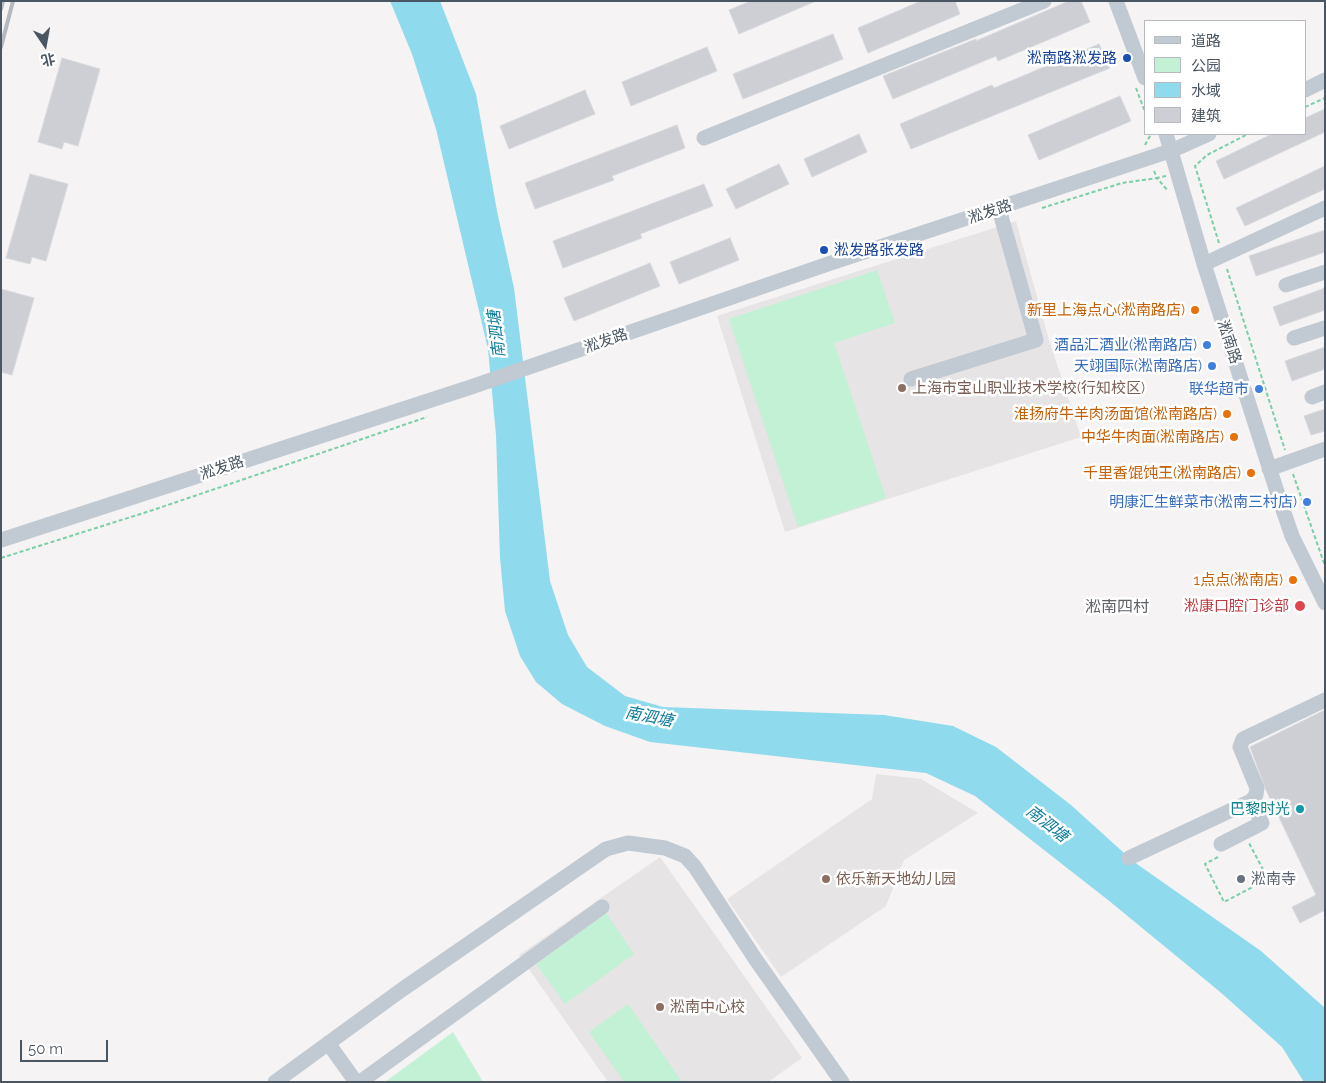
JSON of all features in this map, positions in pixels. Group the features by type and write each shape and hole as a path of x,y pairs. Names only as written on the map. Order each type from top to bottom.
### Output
{"street":[{"path":"704,138 1044,1"},
{"path":"1116,1 1144,75"},
{"path":"1306,90 1325,80"},
{"name":"淞南路","path":"1166,135 1173,150 1204,264 1269,469 1292,536 1325,603"},
{"name":"淞发路","path":"1,540 537,365 828,264 1173,150 1207,135"},
{"path":"1204,264 1325,208"},
{"path":"912,379 1036,340 999,209"},
{"path":"1286,285 1325,272"},
{"path":"1294,338 1325,328"},
{"path":"1269,469 1325,449"},
{"path":"1129,858 1251,801 1256,795 1257,788 1240,747 1243,739 1325,700"},
{"path":"1221,844 1262,823 1251,801"},
{"path":"274,1082 606,849 628,844 665,848 685,856 690,861 756,960 842,1082"},
{"path":"328,1043 358,1082 602,906"}],"path":[{"path":"1306,107 1325,98"},
{"path":"1246,135 1207,155 1195,166 1289,462 1325,566"},
{"path":"1039,209 1122,184 1157,178 1171,194"},
{"path":"1,558 153,510 431,415"},
{"path":"1221,844 1226,853 1205,864 1224,902 1268,879 1248,841 1241,845"}],"shaded area":[{"name":"上海市宝山职业技术学校(行知校区)","path":"1016,221 1049,340 1081,437 785,532 717,316"},
{"name":"依乐新天地幼儿园","path":"876,774 921,779 978,813 904,860 886,906 781,977 727,899 872,799"},
{"name":"淞南中心校","path":"660,857 802,1058 768,1082 608,1082 519,955"}],"green space":[{"path":"877,270 895,323 834,343 886,498 798,527 729,319"},
{"path":"606,913 634,954 565,1004 536,964"},
{"path":"628,1004 682,1082 624,1082 589,1032"},
{"path":"453,1032 483,1082 385,1082"}],"water":[{"name":"南泗塘","path":"390,1 440,1 476,94 497,211 514,288 550,581 568,635 587,667 625,696 663,707 884,715 953,726 996,747 1071,805 1134,862 1261,951 1325,1008 1325,1082 1304,1082 1282,1047 1219,991 1108,900 975,796 926,773 650,742 605,726 562,704 536,682 520,656 505,611 500,558 496,435 488,349 436,129 412,54"}],"building":[{"path":"751,1 816,1 739,34 729,10"},
{"path":"921,1 955,1 960,14 868,53 858,28"},
{"path":"1069,1 1081,1 1090,22 998,61 996,56 893,99 883,76 976,39 976,41"},
{"path":"833,34 843,59 743,99 733,74"},
{"path":"1099,44 1110,68 911,149 900,124 992,85 994,88"},
{"path":"707,47 717,71 631,106 622,82"},
{"path":"62,58 100,69 78,146 64,142 62,149 38,142"},
{"path":"585,90 595,114 509,149 500,126"},
{"path":"1120,96 1131,121 1039,160 1028,135"},
{"path":"1325,109 1325,132 1224,179 1216,161 1270,135 1306,135 1306,118"},
{"path":"677,125 685,148 612,176 614,180 535,209 525,183"},
{"path":"859,134 867,152 812,177 804,159"},
{"path":"779,164 789,184 736,209 726,189"},
{"path":"1325,166 1325,189 1245,226 1236,208"},
{"path":"30,174 68,184 46,261 32,257 30,264 6,258"},
{"path":"704,184 713,206 640,234 642,238 563,268 553,241"},
{"path":"1325,230 1325,252 1256,276 1249,256"},
{"path":"730,238 739,260 679,284 670,262"},
{"path":"650,263 660,286 574,321 564,298"},
{"path":"1325,288 1325,310 1280,326 1273,307"},
{"path":"1,289 34,298 12,375 1,372"},
{"path":"1325,347 1325,369 1292,381 1285,361"},
{"path":"1325,409 1325,431 1311,435 1304,416"},
{"name":"巴黎时光","path":"1325,710 1325,913 1323,911 1300,923 1292,907 1316,895 1266,790 1250,747"}],"railway":[{"path":"1,9 3,1"},
{"path":"1,47 13,1"}],"place":[{"name":"淞南路淞发路","path":"1127,58"},
{"name":"淞发路张发路","path":"824,250"},
{"name":"新里上海点心(淞南路店)","path":"1195,310"},
{"name":"酒品汇酒业(淞南路店)","path":"1207,345"},
{"name":"天翊国际(淞南路店)","path":"1212,366"},
{"name":"上海市宝山职业技术学校(行知校区)","path":"902,388"},
{"name":"联华超市","path":"1259,389"},
{"name":"淮扬府牛羊肉汤面馆(淞南路店)","path":"1227,414"},
{"name":"中华牛肉面(淞南路店)","path":"1234,437"},
{"name":"千里香馄饨王(淞南路店)","path":"1251,473"},
{"name":"明康汇生鲜菜市(淞南三村店)","path":"1307,502"},
{"name":"1点点(淞南店)","path":"1293,580"},
{"name":"淞康口腔门诊部","path":"1300,606"},
{"name":"巴黎时光","path":"1300,809"},
{"name":"依乐新天地幼儿园","path":"826,879"},
{"name":"淞南寺","path":"1241,879"},
{"name":"淞南中心校","path":"660,1007"}],"district":[{"name":"淞南四村","path":"1117,607"}]}
